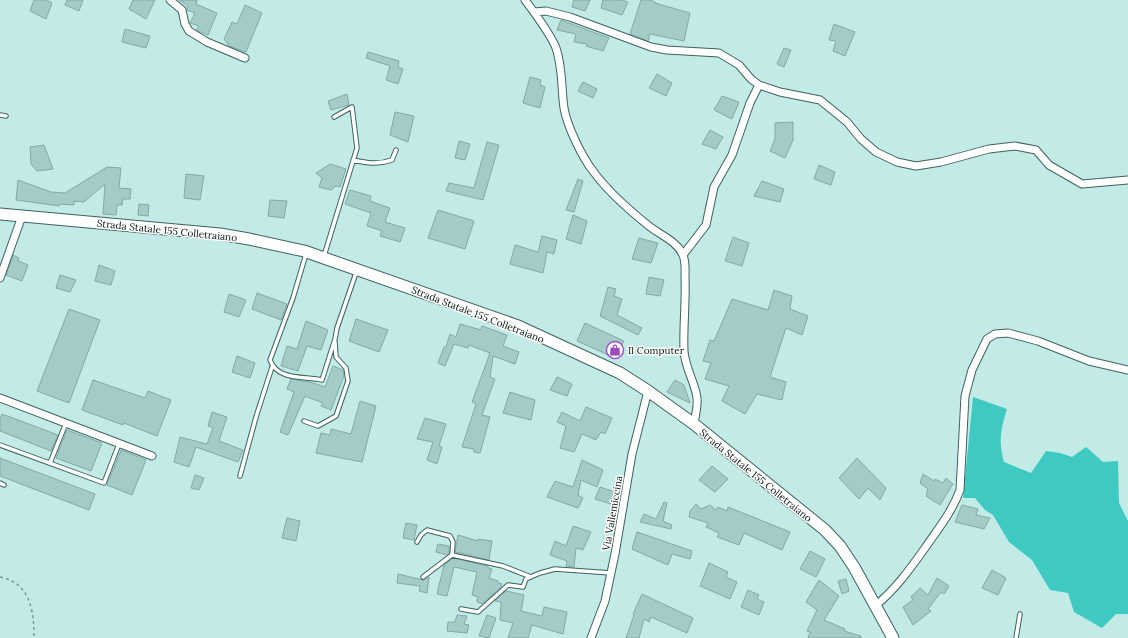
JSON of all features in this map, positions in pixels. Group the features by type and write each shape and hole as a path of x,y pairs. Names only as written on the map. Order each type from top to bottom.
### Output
{"main road":[{"name":"Strada Statale 155 Colletraiano","path":"0,214 220,234 306,252 518,326 620,374 648,391 694,424 825,530 840,546 854,567 892,638"}],"street":[{"path":"170,0 182,10 185,24 189,32 207,42 245,58"},
{"path":"525,0 556,48 561,72 564,110 582,155 592,171 633,214 676,245 683,256 685,262 686,284 684,350 685,363 697,397 694,424"},
{"path":"534,12 546,11 570,17 651,47 667,50 719,54 739,64 758,85 780,92 820,100 846,122 860,139 876,152 897,162 916,166 941,162 989,148 1016,146 1036,150 1049,165 1082,184 1128,180"},
{"path":"683,256 706,225 714,187 732,155 750,103 758,85"},
{"path":"0,278 22,216"},
{"path":"875,606 885,598 909,569 948,516 955,504 960,490 965,396 972,370 987,339 995,334 1008,333 1038,341 1089,361 1128,370"},
{"name":"Via Vallemiccina","path":"591,638 605,601 632,454 648,391"},
{"path":"0,398 152,456"}],"lane":[{"path":"323,258 357,148 352,107 334,117"},
{"path":"0,115 6,116"},
{"path":"353,160 368,163 380,163 392,160 396,150"},
{"path":"240,476 256,416 272,367 270,360 293,298 306,252"},
{"path":"272,367 280,373 300,378 309,377 322,380 337,328 358,269"},
{"path":"304,421 318,426 336,416 348,381 346,368 336,357 335,339"},
{"path":"50,463 66,424"},
{"path":"0,445 104,483 119,444"},
{"path":"417,542 421,534 427,530 450,536 453,542 452,555 423,577"},
{"path":"452,555 503,566 530,577"},
{"path":"461,609 478,612 508,585 523,587 526,579 555,569 611,573"},
{"path":"1016,638 1020,614"}],"path":[{"path":"0,577 17,584 26,594 32,607 34,638"}],"shaded area":[{"path":"973,397 1007,409 1001,435 1001,448 1004,462 1031,473 1046,451 1072,457 1086,447 1103,462 1118,461 1119,503 1128,521 1128,614 1116,614 1102,628 1074,612 1068,593 1050,590 1032,560 1009,542 993,515 985,510 975,498 963,498"}],"building":[{"path":"34,0 46,0 52,3 46,19 30,11"},
{"path":"67,0 83,0 79,11 65,5"},
{"path":"133,0 155,0 146,19 129,9"},
{"path":"179,0 197,0 196,4 217,13 208,35 196,30 199,26 190,23 195,13 187,10 188,6"},
{"path":"574,0 590,0 585,11 572,7"},
{"path":"603,0 621,0 628,2 622,15 601,8"},
{"path":"641,0 650,0 655,3 690,13 684,41 650,34 648,41 630,34"},
{"path":"245,5 262,13 246,52 229,46 224,39 232,22 237,24"},
{"path":"561,20 609,38 603,51 586,46 587,44 574,42 576,34 557,30"},
{"path":"834,24 855,32 845,56 833,51 836,41 829,40"},
{"path":"125,29 150,36 146,48 122,42"},
{"path":"784,48 791,50 784,67 777,64"},
{"path":"368,52 399,61 398,67 403,69 398,84 386,80 390,66 366,58"},
{"path":"657,74 672,83 666,96 649,88"},
{"path":"530,77 541,80 540,85 545,87 540,108 523,103"},
{"path":"583,82 597,89 593,98 578,91"},
{"path":"347,94 349,105 331,110 328,101"},
{"path":"722,96 739,102 732,119 714,110"},
{"path":"395,112 414,116 408,142 390,135"},
{"path":"793,122 793,140 785,158 770,151 775,139 775,123"},
{"path":"710,130 723,137 716,149 702,144"},
{"path":"459,141 470,144 465,160 455,158"},
{"path":"487,142 499,145 483,200 446,191 449,183 474,188"},
{"path":"44,145 53,169 37,171 31,164 30,147"},
{"path":"330,164 346,169 340,187 336,186 331,190 319,187 322,178 316,173"},
{"path":"819,165 835,172 831,185 814,179"},
{"path":"107,167 121,168 119,188 131,189 130,199 123,199 122,205 117,205 116,215 103,214 105,184 84,202 74,201 74,205 59,204 59,206 16,200 18,180 51,192 65,193"},
{"path":"186,174 204,176 200,200 184,198"},
{"path":"578,179 583,181 574,212 566,210"},
{"path":"762,181 784,189 780,202 754,196"},
{"path":"350,190 371,196 370,201 390,208 385,222 405,228 400,242 380,236 382,231 367,226 371,213 345,204"},
{"path":"270,200 287,201 284,218 268,216"},
{"path":"139,204 149,205 148,216 138,215"},
{"path":"438,210 474,221 465,249 428,238"},
{"path":"573,215 587,221 581,244 566,239"},
{"path":"542,236 557,240 554,254 547,252 543,273 510,264 515,245 538,252"},
{"path":"733,237 749,243 742,266 725,261"},
{"path":"639,238 658,243 651,263 632,259"},
{"path":"13,255 19,258 18,261 28,265 22,281 6,275"},
{"path":"99,265 115,271 111,285 95,281"},
{"path":"60,275 76,280 70,292 56,288"},
{"path":"649,277 664,280 660,296 646,294"},
{"path":"608,287 616,289 614,296 622,299 617,315 642,328 638,335 600,316"},
{"path":"774,290 792,296 790,309 808,316 802,335 786,328 770,377 786,382 782,400 757,394 745,414 722,401 729,386 705,379 711,363 703,361 710,340 714,341 732,299 768,310"},
{"path":"257,293 287,304 281,320 252,309"},
{"path":"229,294 246,300 239,317 224,312"},
{"path":"69,309 100,320 69,403 37,391"},
{"path":"356,319 388,330 379,352 349,341"},
{"path":"306,321 328,330 321,350 307,346 298,371 281,366 287,346 297,349"},
{"path":"585,323 624,341 615,358 577,341"},
{"path":"460,324 481,330 482,326 507,335 503,346 519,352 515,364 493,356 490,377 495,379 482,415 490,417 480,453 474,452 474,449 462,447 476,404 472,402 490,353 469,345 468,348 454,344 445,366 438,363 444,347 446,347 450,334 456,337"},
{"path":"237,356 255,363 250,378 232,372"},
{"path":"333,366 343,370 344,376 331,410 321,406 323,403 305,396 288,435 280,432 294,392 287,389 291,379 310,382 325,387"},
{"path":"557,377 572,384 567,396 550,390"},
{"path":"93,380 145,398 148,391 171,400 157,436 124,423 123,425 82,410"},
{"path":"675,380 684,385 690,403 667,392"},
{"path":"510,392 535,400 531,420 503,413"},
{"path":"360,401 376,406 362,462 316,453 321,433 330,435 331,429 351,434"},
{"path":"586,407 612,418 605,434 601,432 596,440 582,434 574,452 560,448 566,426 557,422 562,412 580,421"},
{"path":"212,412 227,417 219,441 243,450 238,462 196,447 189,467 174,462 180,437 207,444 213,428 208,426"},
{"path":"2,414 58,435 51,451 0,431 0,419"},
{"path":"425,418 446,424 439,446 442,447 437,464 427,460 433,442 417,439"},
{"path":"67,430 102,443 91,471 56,458"},
{"path":"121,450 146,460 132,495 107,485"},
{"path":"0,458 95,494 89,510 0,476"},
{"path":"857,458 886,488 880,500 868,488 859,499 839,478"},
{"path":"582,460 603,470 597,487 581,480 578,495 583,498 578,508 547,497 555,481 573,487"},
{"path":"712,466 728,479 715,492 699,480"},
{"path":"923,474 934,481 935,479 943,483 946,478 953,484 940,505 926,496 928,489 920,483"},
{"path":"195,475 204,478 199,490 191,488"},
{"path":"600,487 618,493 617,500 612,499 611,504 595,499"},
{"path":"664,502 667,503 663,521 672,525 671,529 640,522 644,514 656,519"},
{"path":"696,504 701,509 710,505 716,510 718,507 727,511 728,507 790,532 782,550 744,533 739,545 717,537 719,533 706,527 708,523 689,517 690,511"},
{"path":"962,505 978,509 976,515 990,518 984,529 955,522"},
{"path":"287,518 300,521 296,541 282,538"},
{"path":"406,523 417,525 414,540 403,538"},
{"path":"573,526 591,532 583,550 576,548 574,567 566,566 567,561 550,555 555,541 566,546"},
{"path":"637,532 692,551 690,559 672,554 668,565 632,549"},
{"path":"458,535 478,541 478,539 492,541 489,560 455,552"},
{"path":"438,544 449,546 449,553 447,555 436,552"},
{"path":"810,551 825,559 816,577 800,569"},
{"path":"453,558 488,566 488,568 492,569 489,578 502,584 501,587 482,604 477,602 478,597 472,595 477,572 454,567 447,596 437,594 444,565"},
{"path":"709,563 728,572 726,577 737,582 730,599 700,586"},
{"path":"992,570 1006,578 998,595 982,588"},
{"path":"398,574 423,580 429,577 427,593 419,591 420,586 397,583"},
{"path":"937,578 949,586 944,594 941,592 928,609 931,611 913,625 903,607 913,600 911,597 920,588 928,595"},
{"path":"846,579 849,591 842,594 838,581"},
{"path":"819,580 839,596 824,620 845,629 844,631 861,636 861,638 808,638 810,632 807,631 817,610 806,602"},
{"path":"748,590 759,595 757,599 764,602 759,615 741,607"},
{"path":"506,591 524,595 521,611 542,616 544,607 567,612 563,634 532,625 528,638 508,638 513,623 500,620 501,602 495,601"},
{"path":"642,594 693,618 687,633 651,617 649,622 644,619 639,638 626,638 634,615 633,614"},
{"path":"457,615 467,616 464,624 469,625 467,633 447,631 448,622 455,622"},
{"path":"487,615 496,618 489,638 479,636"}],"place":[{"name":"Il Computer","path":"615,350"}]}
